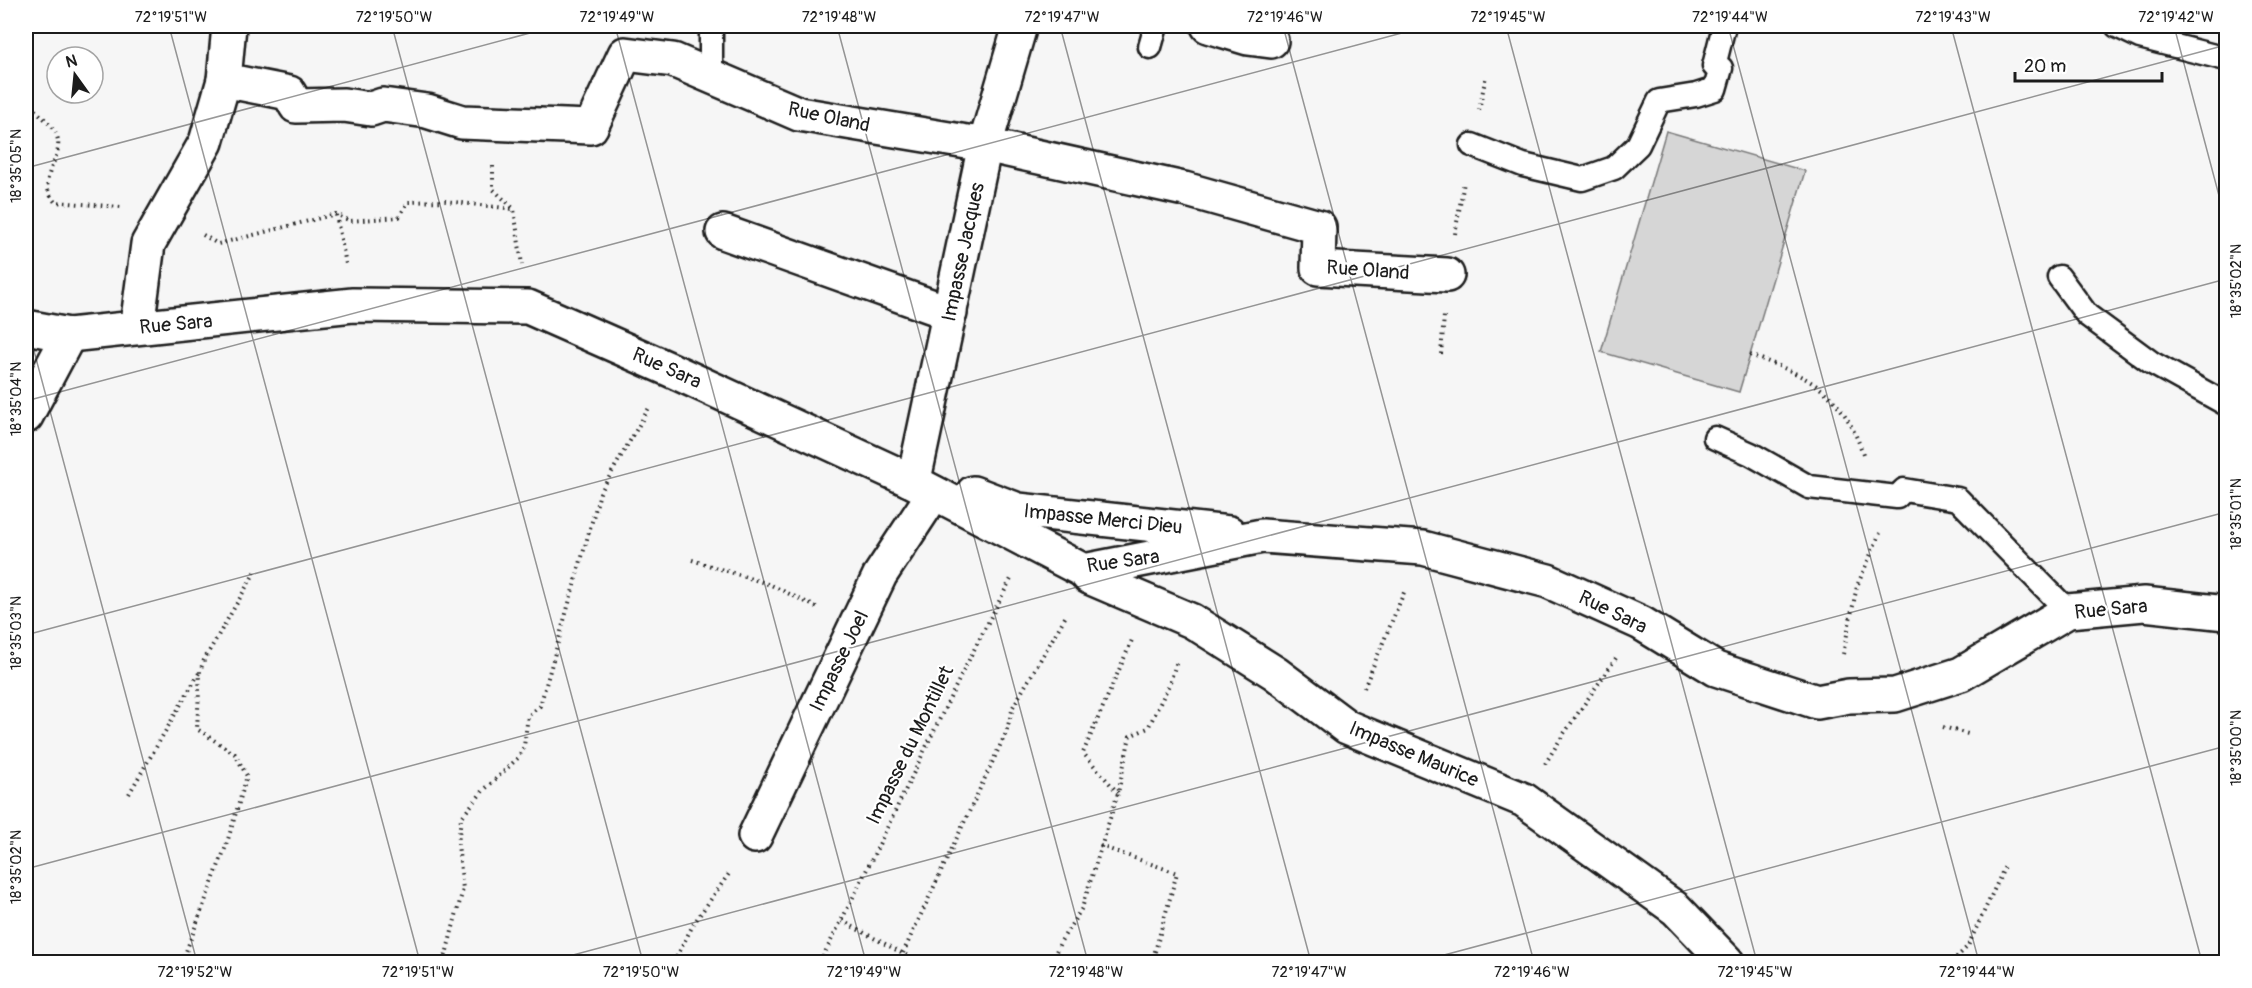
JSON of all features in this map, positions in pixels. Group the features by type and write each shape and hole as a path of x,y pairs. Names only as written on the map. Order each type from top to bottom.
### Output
{"street":[{"path":"137,327 148,243 206,142 224,80 229,26"},
{"name":"Impasse Jacques","path":"920,481 950,313 985,146 1020,26"},
{"path":"1208,26 1248,38 1270,41"},
{"name":"Rue Oland","path":"224,80 288,93 296,106 344,105 371,109 383,105 427,111 462,122 591,127 625,54 673,60 799,114 985,146 1184,189 1319,227 1318,268 1447,275"},
{"path":"723,232 950,313"},
{"name":"Rue Sara","path":"26,327 69,334 353,305 528,308 920,481 1086,574 1262,536 1423,548 1548,582 1641,623 1716,669 1817,702 1849,696 1895,695 1961,674 2068,611 2144,604 2226,613"},
{"path":"26,416 69,334"},
{"name":"Impasse Merci Dieu","path":"920,481 1018,510 1262,536"},
{"name":"Impasse Joel","path":"755,836 857,627 920,481"},
{"name":"Impasse Maurice","path":"1086,574 1192,621 1275,673 1347,727 1524,800 1676,909 1727,963"}],"lane":[{"path":"711,26 711,76"},
{"path":"1150,47 1156,26"},
{"path":"1472,145 1522,165 1582,179 1614,168 1638,145 1659,101 1696,95 1715,88 1721,68 1714,66 1724,26"},
{"path":"2117,26 2140,37 2226,59"},
{"path":"2059,277 2087,315 2152,363 2226,404"},
{"path":"1715,438 1751,454 1809,487 1897,496 1904,490 1958,499 2068,611"}],"path":[{"path":"1441,354 1447,275 1486,76"},
{"path":"26,102 56,134 58,149 46,183 49,195 55,202 164,213 218,244 336,214 350,221 399,217 408,202 445,201 514,208"},
{"path":"494,122 493,189 514,208 528,308"},
{"path":"336,214 353,305"},
{"path":"444,963 462,889 458,844 461,818 483,790 519,757 524,746 528,716 540,706 600,492 671,370"},
{"name":"Impasse du Montillet","path":"820,963 969,657 1030,543"},
{"path":"1347,727 1423,548"},
{"path":"692,560 771,585 857,627"},
{"path":"129,794 255,572"},
{"path":"903,953 1006,733 1013,707 1086,574"},
{"path":"1118,793 1083,753 1148,603"},
{"path":"1051,963 1061,941 1082,908 1118,793 1130,736 1148,728 1169,685 1192,621"},
{"path":"1563,735 1641,623"},
{"path":"182,963 226,846 247,776 235,754 197,729 200,671"},
{"path":"674,963 694,923 755,836"},
{"path":"1100,846 1177,873 1152,963"},
{"path":"1952,963 1968,946 2006,864"},
{"path":"842,921 919,963"}],"shaded area":[{"path":"1666,131 1805,171 1739,392 1601,352"}]}
